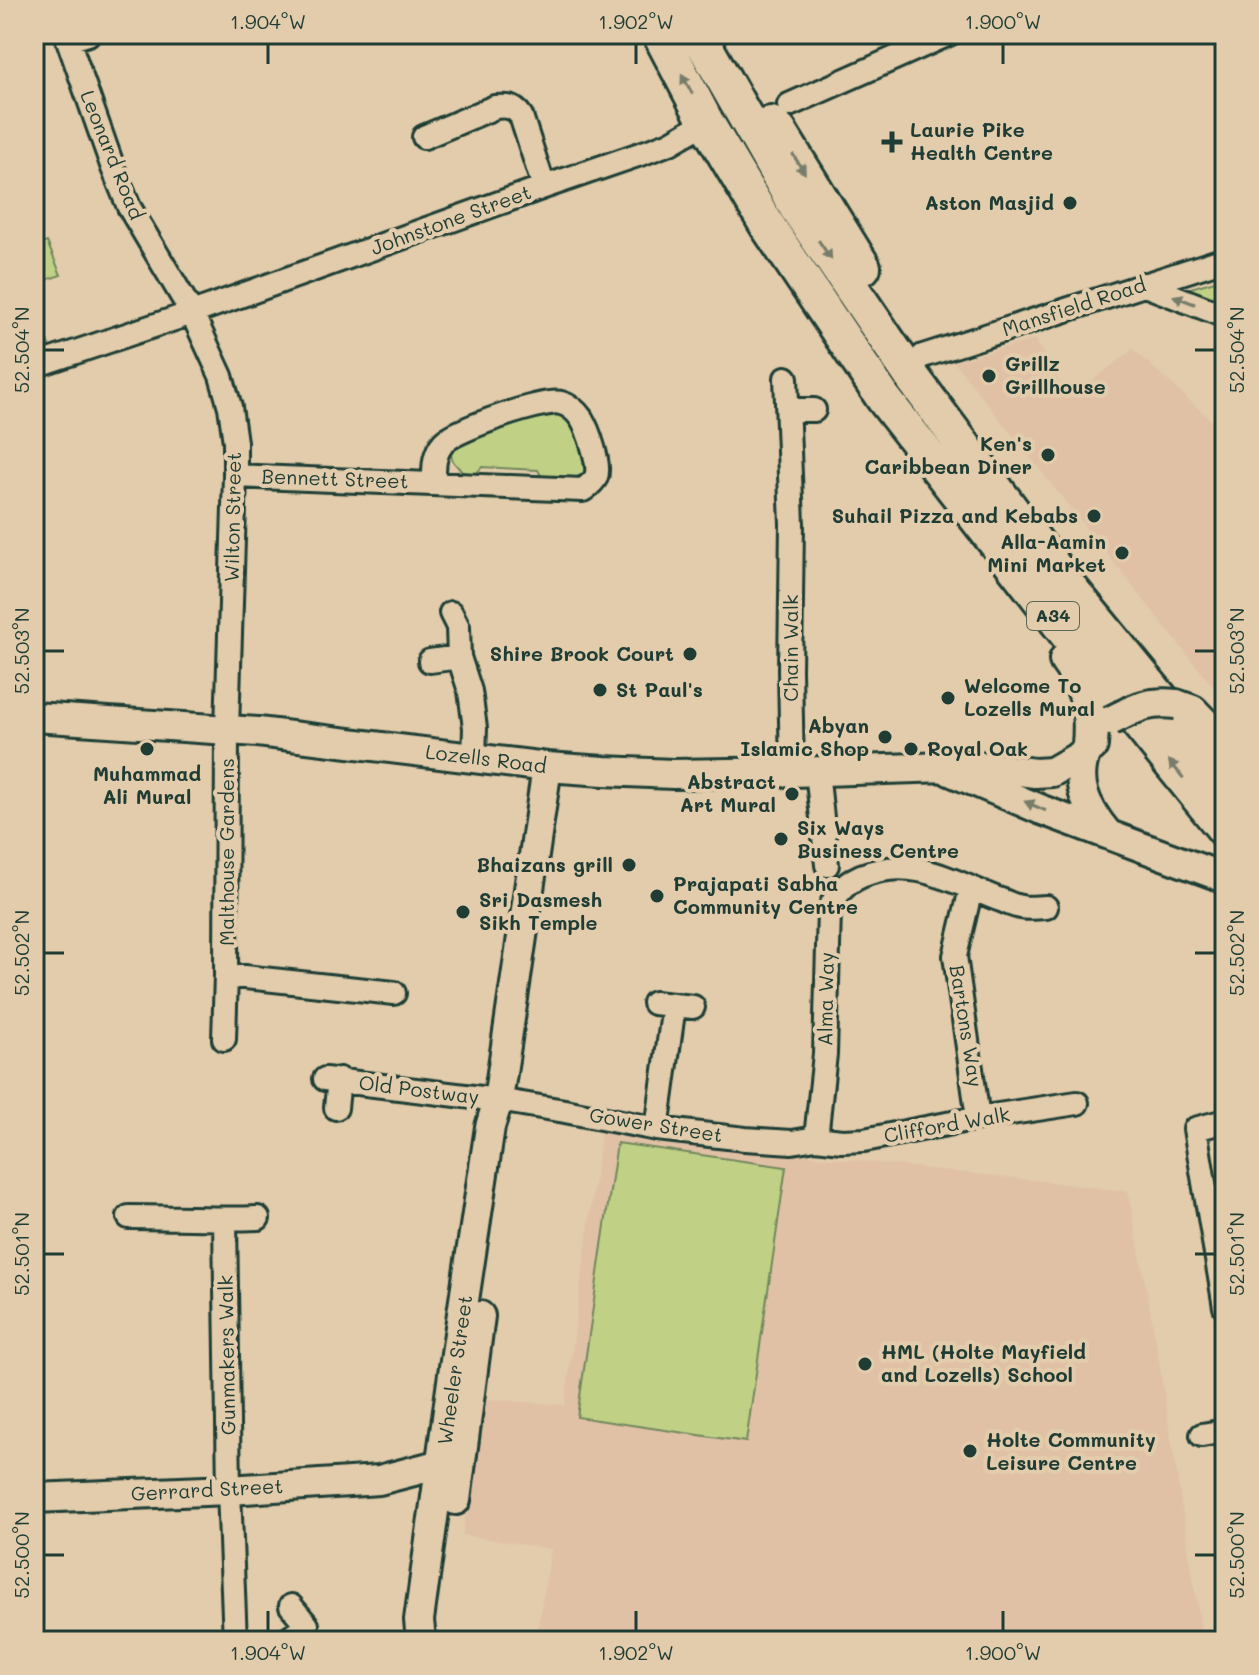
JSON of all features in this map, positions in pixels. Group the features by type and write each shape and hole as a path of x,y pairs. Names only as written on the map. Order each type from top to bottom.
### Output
{"highway":[{"name":"A34","path":"660,34 706,122 767,225 884,399 1225,830"},
{"name":"A34","path":"700,36 797,208 912,377 1065,582 1225,777"},
{"path":"728,87 779,131 883,299 923,356 1185,707"},
{"path":"767,225 778,284 896,446 1020,598 1075,671 1090,702 1095,740"}],"main road":[{"name":"Lozells Road","path":"34,717 227,729 547,767 673,774 979,766 1035,773 1052,772 1142,705 1158,702 1185,707"},
{"path":"1185,707 1225,743"},
{"path":"1095,740 1080,771 1093,817 1108,834"},
{"name":"Wheeler Street","path":"431,1641 437,1625 454,1367 490,1127 498,1100 547,767"},
{"name":"Lozells Road","path":"938,767 1225,878"},
{"name":"Wheeler Street","path":"421,1641 419,1620 448,1473 458,1427 469,1410 492,1214 498,1100"},
{"name":"Gerrard Street","path":"34,1498 229,1490 448,1473"}],"street":[{"path":"789,105 949,34"},
{"name":"Leonard Road","path":"74,36 104,143 129,207 192,313"},
{"path":"424,137 495,107 516,109 544,187"},
{"name":"Johnstone Street","path":"34,366 655,149 706,122"},
{"name":"Mansfield Road","path":"923,356 1225,259"},
{"path":"1142,284 1225,316"},
{"name":"Wilton Street","path":"192,313 221,376 235,442 227,729"},
{"name":"Chain Walk","path":"786,378 799,524 790,670 804,772 827,865"},
{"name":"Bennett Street","path":"235,476 583,490 595,480 598,466 582,419 559,401 543,403 466,428 444,442 433,461 434,483"},
{"path":"788,410 814,410"},
{"path":"451,613 458,627 459,657 470,691 475,728 474,757"},
{"path":"430,661 459,657"},
{"name":"Malthouse Gardens","path":"224,1039 227,729"},
{"name":"Alma Way","path":"816,1138 825,1054 829,911 838,892 847,883 869,873 902,868 939,874 1022,908 1046,907"},
{"name":"Bartons Way","path":"971,889 955,956 978,1118"},
{"name":"Malthouse Gardens","path":"226,975 394,993"},
{"path":"657,1129 673,1005"},
{"name":"Old Postway","path":"336,1108 332,1079 498,1100"},
{"name":"Gower Street","path":"498,1100 657,1129 792,1142 816,1138"},
{"name":"Clifford Walk","path":"816,1138 864,1140 1077,1103"},
{"path":"1225,1121 1195,1129 1225,1307"},
{"path":"129,1217 258,1218"},
{"name":"Gunmakers Walk","path":"225,1220 229,1490 235,1641"},
{"path":"1202,1435 1225,1431"},
{"path":"284,1641 307,1625 291,1606"}],"shaded area":[{"path":"1035,339 1069,399 1133,349 1225,433 1225,702 954,362"},
{"name":"HML (Holte Mayfield and Lozells) School","path":"601,1132 1128,1191 1154,1330 1203,1641 536,1641 551,1549 462,1535 487,1399 565,1405"}],"green space":[{"path":"47,242 61,275 34,284 34,247"},
{"path":"1225,278 1225,306 1180,291"},
{"path":"34,303 50,348 34,354"},
{"path":"546,412 562,413 575,420 589,469 579,476 543,479 538,470 482,467 476,474 462,472 452,460 451,453 457,442"},
{"path":"617,1143 786,1167 746,1442 577,1417"}],"place":[{"name":"Laurie Pike Health Centre","path":"892,142"},
{"name":"Aston Masjid","path":"1070,203"},
{"name":"Grillz Grillhouse","path":"989,376"},
{"name":"Ken's Caribbean Diner","path":"1048,455"},
{"name":"Suhail Pizza and Kebabs","path":"1094,516"},
{"name":"Alla-Aamin Mini Market","path":"1122,553"},
{"name":"Shire Brook Court","path":"690,654"},
{"name":"St Paul's","path":"600,690"},
{"name":"Welcome To Lozells Mural","path":"948,698"},
{"name":"Abyan Islamic Shop","path":"885,737"},
{"name":"Muhammad Ali Mural","path":"147,749"},
{"name":"Royal Oak","path":"911,749"},
{"name":"Abstract Art Mural","path":"792,794"},
{"name":"Six Ways Business Centre","path":"781,839"},
{"name":"Bhaizans grill","path":"629,865"},
{"name":"Prajapati Sabha Community Centre","path":"657,896"},
{"name":"Sri Dasmesh Sikh Temple","path":"463,912"},
{"name":"HML (Holte Mayfield and Lozells) School","path":"865,1364"},
{"name":"Holte Community Leisure Centre","path":"970,1451"}]}
